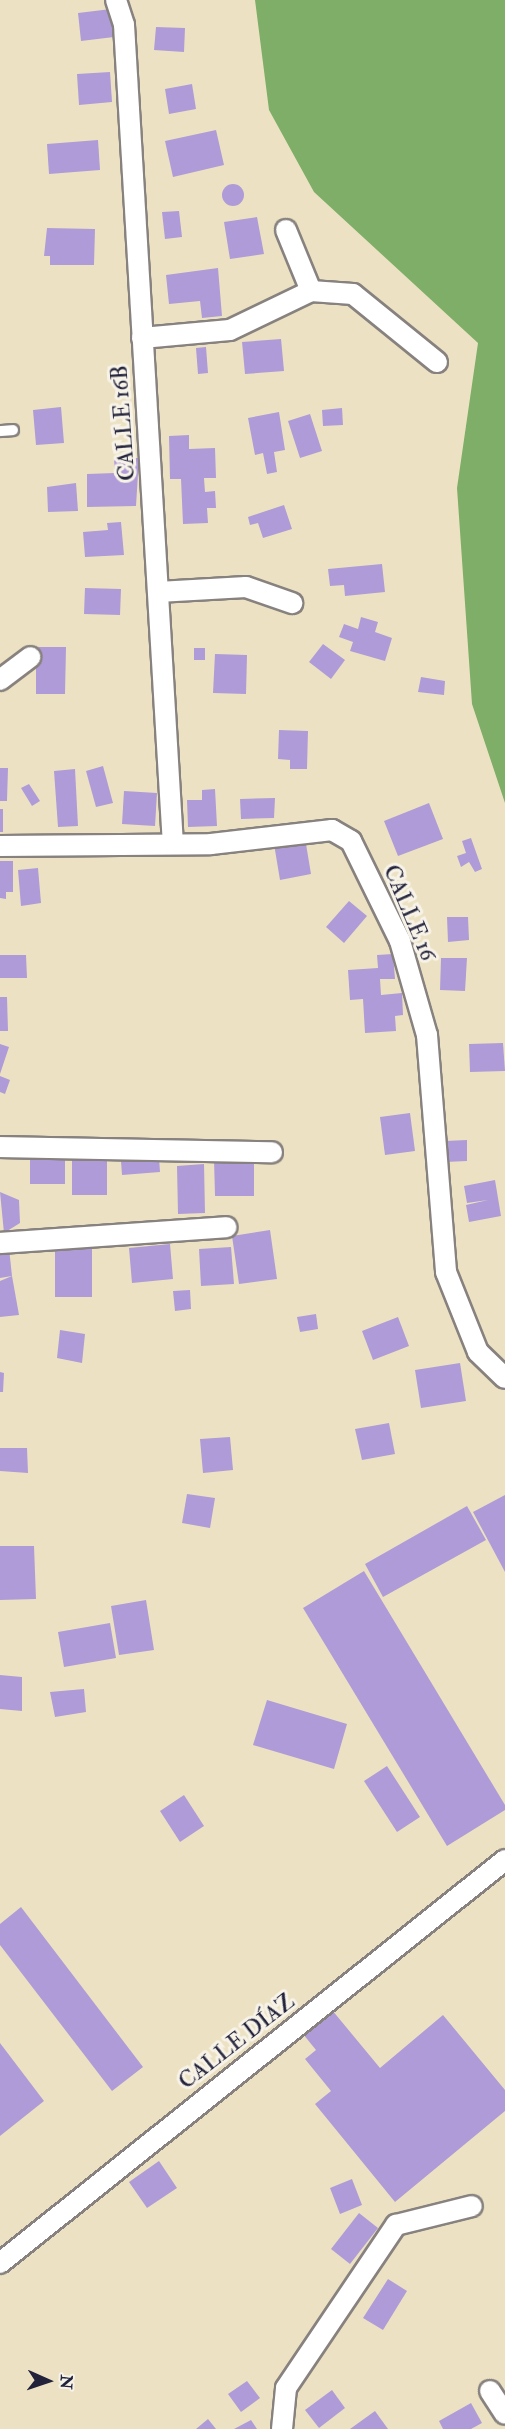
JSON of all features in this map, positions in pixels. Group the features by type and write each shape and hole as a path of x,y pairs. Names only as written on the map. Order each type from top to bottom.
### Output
{"street":[{"name":"CALLE 16B","path":"116,0 124,25 159,592 162,720 173,844"},
{"path":"286,230 311,291"},
{"path":"142,338 230,330 311,291 353,294 436,362"},
{"path":"159,592 246,587 292,603"},
{"path":"0,680 30,657"},
{"name":"CALLE 16","path":"0,846 173,844 332,830 351,841 400,941 427,1035 446,1272 478,1352 505,1378"},
{"path":"0,1147 273,1152"},
{"path":"0,1243 225,1227"},
{"name":"CALLE DÍAZ","path":"0,2263 505,1860"},
{"path":"282,2429 286,2388 396,2225 472,2206"},
{"path":"490,2391 505,2414"}],"lane":[{"path":"0,431 13,430"}],"green space":[{"path":"255,0 505,0 505,803 472,704 457,488 478,343 314,192 269,110"}],"building":[{"path":"111,9 114,37 81,41 78,13"},
{"path":"156,27 185,28 184,52 154,50"},
{"path":"110,72 112,102 79,105 77,74"},
{"path":"192,84 196,109 169,114 165,89"},
{"path":"216,130 224,165 173,177 165,141"},
{"path":"98,140 100,170 49,174 47,144"},
{"path":"233,184 241,187 244,195 241,203 233,206 225,203 222,195 225,187"},
{"path":"179,211 182,237 165,239 162,212"},
{"path":"257,217 264,254 230,259 224,222"},
{"path":"47,228 95,229 94,265 50,265 50,256 44,256"},
{"path":"218,268 222,316 202,318 200,301 169,304 166,275"},
{"path":"281,339 284,371 245,374 242,342"},
{"path":"206,347 208,373 198,374 196,348"},
{"path":"61,407 64,443 36,445 33,410"},
{"path":"342,408 343,425 323,426 322,410"},
{"path":"279,412 285,450 274,452 277,472 267,474 263,453 255,455 248,418"},
{"path":"310,414 322,451 300,458 288,421"},
{"path":"189,435 189,449 215,448 216,478 204,478 205,492 215,491 216,508 207,508 208,523 183,524 181,479 170,479 169,436"},
{"path":"114,458 139,458 136,506 87,507 87,474 115,473"},
{"path":"76,483 78,511 48,512 47,487"},
{"path":"284,505 292,529 263,538 258,523 250,525 248,517"},
{"path":"121,522 124,555 85,557 83,532 108,530 107,523"},
{"path":"382,564 385,592 345,596 344,585 330,586 328,569"},
{"path":"85,588 121,589 120,615 84,614"},
{"path":"361,617 378,622 375,632 392,638 385,661 350,651 353,642 339,637 344,624 358,629"},
{"path":"323,644 345,660 331,679 309,662"},
{"path":"36,647 66,647 65,694 36,694"},
{"path":"194,648 205,648 205,660 194,660"},
{"path":"215,654 247,655 246,694 213,693"},
{"path":"421,677 445,681 444,695 418,692"},
{"path":"279,730 308,731 307,769 290,769 290,760 278,759"},
{"path":"103,766 113,803 96,807 86,771"},
{"path":"0,768 8,768 7,801 0,801"},
{"path":"75,769 78,826 58,827 54,771"},
{"path":"29,784 40,801 32,806 21,788"},
{"path":"215,789 217,826 188,827 187,800 202,800 202,790"},
{"path":"124,791 157,793 155,826 122,824"},
{"path":"275,798 274,818 241,819 240,799"},
{"path":"429,803 443,839 398,856 384,821"},
{"path":"0,809 3,809 3,832 0,832"},
{"path":"305,838 311,874 280,880 274,844"},
{"path":"471,838 482,869 475,872 469,862 461,867 457,856 466,853 462,841"},
{"path":"0,861 13,861 13,892 6,892 6,899 0,898"},
{"path":"38,868 41,903 21,906 18,870"},
{"path":"349,901 367,916 344,943 326,927"},
{"path":"447,917 468,917 469,940 448,942"},
{"path":"393,954 395,979 380,979 381,995 402,993 403,1015 395,1016 396,1031 365,1033 363,999 350,1000 348,970 378,968 377,955"},
{"path":"0,955 26,955 27,978 0,978"},
{"path":"441,958 467,958 465,991 440,990"},
{"path":"0,997 7,997 8,1031 0,1031"},
{"path":"503,1043 505,1071 470,1072 469,1044"},
{"path":"0,1044 9,1047 0,1074"},
{"path":"0,1076 10,1080 5,1094 0,1092"},
{"path":"410,1113 415,1151 385,1155 380,1117"},
{"path":"467,1140 467,1161 445,1162 445,1141"},
{"path":"30,1155 65,1155 65,1184 30,1184"},
{"path":"107,1158 107,1195 72,1195 72,1159"},
{"path":"159,1158 160,1172 122,1175 121,1161"},
{"path":"254,1158 254,1196 215,1196 214,1159"},
{"path":"204,1164 205,1213 178,1214 177,1166"},
{"path":"495,1180 501,1216 469,1222 466,1205 488,1200 467,1203 464,1186"},
{"path":"0,1192 19,1200 20,1223 4,1233"},
{"path":"270,1230 277,1279 239,1284 232,1236"},
{"path":"170,1244 173,1279 132,1283 129,1248"},
{"path":"231,1247 234,1284 201,1286 199,1249"},
{"path":"9,1248 12,1276 0,1278 0,1249"},
{"path":"55,1249 92,1249 92,1297 55,1297"},
{"path":"12,1276 19,1315 0,1317 0,1281"},
{"path":"190,1290 191,1309 175,1311 173,1291"},
{"path":"316,1314 318,1329 300,1332 297,1317"},
{"path":"398,1317 409,1346 373,1360 362,1331"},
{"path":"60,1330 85,1334 82,1363 57,1358"},
{"path":"460,1363 466,1401 421,1408 415,1370"},
{"path":"0,1372 4,1373 3,1392 0,1392"},
{"path":"389,1423 395,1454 362,1460 355,1429"},
{"path":"230,1437 233,1470 203,1473 200,1439"},
{"path":"0,1448 27,1448 28,1473 0,1471"},
{"path":"187,1494 215,1498 210,1528 182,1523"},
{"path":"505,1495 505,1572 473,1512"},
{"path":"467,1506 486,1540 383,1597 365,1564"},
{"path":"0,1546 34,1546 36,1599 0,1600"},
{"path":"364,1571 505,1805 505,1810 447,1846 303,1608"},
{"path":"146,1600 154,1650 119,1655 111,1606"},
{"path":"110,1623 116,1658 64,1667 58,1632"},
{"path":"0,1675 22,1677 22,1711 0,1709"},
{"path":"84,1689 86,1712 55,1717 50,1692"},
{"path":"267,1700 347,1724 334,1769 253,1745"},
{"path":"387,1766 420,1817 397,1832 364,1781"},
{"path":"184,1795 204,1826 180,1842 160,1811"},
{"path":"21,1907 143,2067 112,2091 0,1945 0,1924"},
{"path":"332,2010 380,2068 443,2015 505,2090 505,2111 395,2202 315,2104 331,2091 305,2059 316,2050 303,2034"},
{"path":"0,2043 44,2101 0,2136"},
{"path":"159,2161 177,2188 147,2208 129,2182"},
{"path":"352,2179 362,2205 340,2214 330,2188"},
{"path":"359,2213 378,2228 350,2264 331,2249"},
{"path":"388,2279 407,2291 383,2330 363,2318"},
{"path":"247,2381 260,2398 241,2412 228,2394"},
{"path":"332,2390 345,2408 319,2428 305,2410"},
{"path":"471,2403 482,2423 471,2429 443,2429 439,2421"},
{"path":"375,2411 388,2429 350,2429"},
{"path":"208,2419 216,2429 196,2429"},
{"path":"251,2420 257,2429 234,2429"}]}
